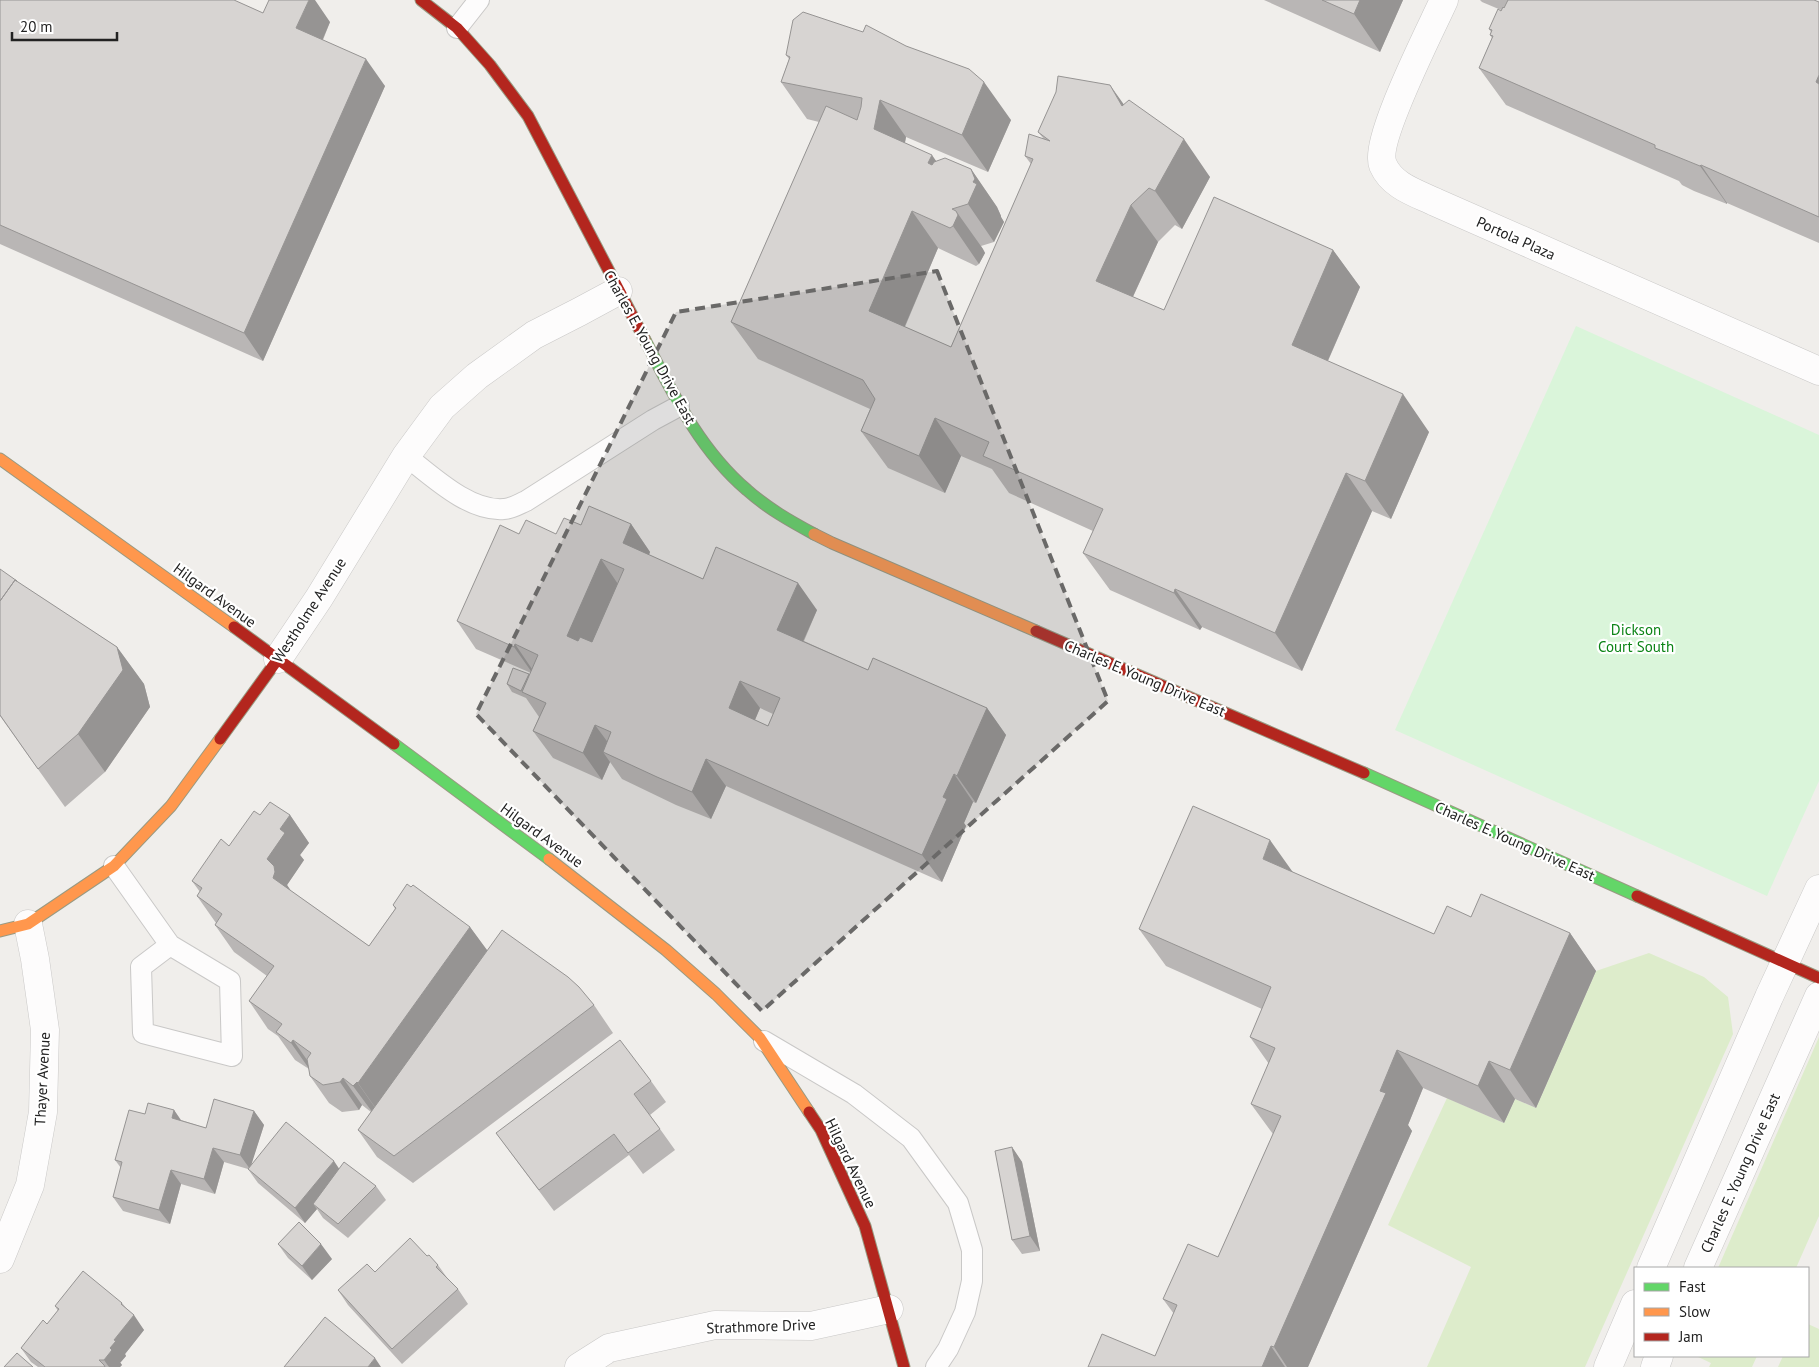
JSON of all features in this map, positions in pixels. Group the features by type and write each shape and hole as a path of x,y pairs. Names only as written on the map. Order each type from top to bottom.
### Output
{"street":[{"name":"Charles E. Young Drive East","path":"421,0 457,28 490,65 528,116 679,406 707,447 733,477 759,500 800,526 832,542 1348,766 1819,978"},
{"name":"Portola Plaza","path":"1444,0 1399,100 1383,146 1382,163 1390,176 1402,186 1435,202 1819,371"},
{"name":"Westholme Avenue","path":"0,931 28,924 114,866 171,806 278,659 319,598 406,456 442,407 477,376 534,335 618,290"},
{"name":"Hilgard Avenue","path":"0,459 278,659 574,877 666,950 716,994 760,1038 821,1130 864,1226 904,1367"},
{"path":"1651,1267 1765,1006 1819,889"},
{"name":"Thayer Avenue","path":"0,1258 30,1185 43,1112 46,1030 28,924"},
{"name":"Charles E. Young Drive East","path":"1698,1267 1819,996"},
{"path":"1608,1367 1634,1306"},
{"name":"Strathmore Drive","path":"579,1367 609,1348 715,1325 811,1326 889,1309"}],"lane":[{"path":"457,28 478,0"},
{"path":"406,456 441,483 483,508 505,509 526,501 653,420 679,406"},
{"path":"114,866 170,945 230,981 232,1056 144,1033 140,968 170,945"},
{"path":"760,1038 854,1094 911,1138 958,1203 972,1250 972,1281 965,1312 948,1349 936,1367"}],"highlighted area":[{"path":"937,271 1108,701 762,1011 476,714 676,312"}],"green space":[{"name":"Dickson Court South","path":"1576,326 1819,435 1819,781 1767,896 1395,730"},
{"path":"1649,953 1704,977 1728,997 1733,1034 1585,1367 1427,1367 1471,1267 1388,1225 1447,1098 1504,1123 1515,1099 1536,1108 1596,971"},
{"path":"1819,1037 1819,1216 1796,1267 1718,1267"},
{"path":"1809,1324 1819,1329 1819,1367 1778,1367 1783,1357 1809,1357"},
{"path":"1698,1357 1757,1357 1752,1367 1709,1367 1711,1363"}],"building":[{"path":"0,0 234,0 263,13 269,0 309,0 296,28 366,59 244,333 0,225"},
{"path":"1322,0 1360,0 1354,14"},
{"path":"1508,0 1814,0 1819,2 1819,75 1816,82 1819,84 1819,217 1701,165 1655,148 1655,145 1479,68 1493,36 1490,35 1492,30 1489,29 1498,9 1501,11"},
{"path":"803,12 863,32 866,25 906,46 969,69 984,82 962,135 880,100 874,129 932,155 928,163 932,165 934,162 945,158 971,169 975,179 973,182 977,184 968,204 952,209 958,215 953,226 950,228 912,211 869,311 951,347 1033,159 1025,156 1029,134 1050,141 1038,132 1056,92 1058,76 1110,85 1122,106 1129,100 1184,139 1155,191 1149,188 1131,205 1096,281 1164,310 1214,197 1333,250 1292,345 1403,394 1365,481 1346,473 1275,633 1175,589 1174,593 1083,553 1103,509 983,456 989,442 935,418 919,456 861,431 875,399 863,380 731,322 826,106 857,120 861,107 862,98 781,82 790,57 786,55 793,20"},
{"path":"589,506 631,524 623,543 703,579 716,547 798,583 777,630 868,670 873,658 987,708 957,776 954,774 943,797 947,799 922,855 706,759 692,792 603,752 611,732 595,725 583,753 533,731 546,703 522,692 538,655 515,644 514,647 457,621 500,525 519,534 526,520 556,534 564,518 581,525","holes":["601,559 624,569 592,642 580,637 578,641 567,636","740,681 780,698 768,726 729,708"]},
{"path":"0,569 17,581 15,580 0,601"},
{"path":"15,580 117,647 123,670 78,734 38,769 0,715 0,601"},
{"path":"513,668 529,674 521,691 507,684"},
{"path":"270,802 290,815 280,829 285,833 267,859 274,866 273,878 369,946 396,908 393,905 407,884 411,887 413,885 470,927 358,1083 353,1086 343,1078 340,1082 323,1085 310,1076 307,1059 311,1053 293,1040 291,1043 276,1032 282,1024 249,1001 274,966 215,925 222,914 197,896 202,888 192,881 221,839 229,846 254,811 260,815"},
{"path":"1193,806 1270,840 1263,859 1434,934 1447,906 1471,917 1481,894 1570,933 1510,1070 1489,1061 1478,1086 1397,1050 1380,1091 1386,1093 1274,1347 1271,1346 1262,1367 1088,1367 1102,1334 1155,1356 1177,1305 1163,1299 1188,1244 1218,1257 1281,1116 1251,1104 1275,1048 1250,1037 1271,987 1139,929"},
{"path":"502,930 568,977 594,1005 394,1156 358,1130"},
{"path":"620,1040 651,1081 634,1094 660,1129 628,1153 614,1134 539,1190 496,1133"},
{"path":"214,1099 254,1111 240,1155 213,1148 204,1179 171,1170 159,1210 113,1197 122,1162 115,1160 129,1110 145,1114 148,1103 174,1110 172,1118 206,1128"},
{"path":"286,1122 334,1161 295,1208 248,1169"},
{"path":"1012,1147 1030,1236 1012,1240 995,1151"},
{"path":"344,1162 376,1186 338,1224 313,1204"},
{"path":"299,1222 321,1244 302,1266 278,1244"},
{"path":"410,1238 427,1256 429,1255 438,1265 436,1267 458,1289 392,1349 338,1290 367,1264 375,1272"},
{"path":"83,1271 134,1315 114,1340 116,1341 110,1348 112,1350 104,1360 99,1360 105,1367 45,1367 21,1348 43,1320 47,1324 59,1309 55,1306"},
{"path":"325,1317 375,1358 368,1367 284,1367"},
{"path":"17,1353 33,1367 4,1367"}],"traffic: fast":[{"path":"645,340 677,401 715,457 755,497 779,514 814,534"},
{"path":"394,744 549,859"},
{"path":"1364,773 1637,896"}],"traffic: slow":[{"path":"0,459 234,627"},
{"path":"814,534 1036,631"},
{"path":"0,931 28,924 114,866 171,806 220,739"},
{"path":"549,859 666,950 716,994 760,1038 809,1112"}],"traffic: jam":[{"path":"421,0 457,28 490,65 528,116 645,340"},
{"path":"234,627 394,744"},
{"path":"1036,631 1364,773"},
{"path":"220,739 278,659"},
{"path":"1637,896 1819,978"},
{"path":"809,1112 821,1130 865,1226 904,1367"}]}
